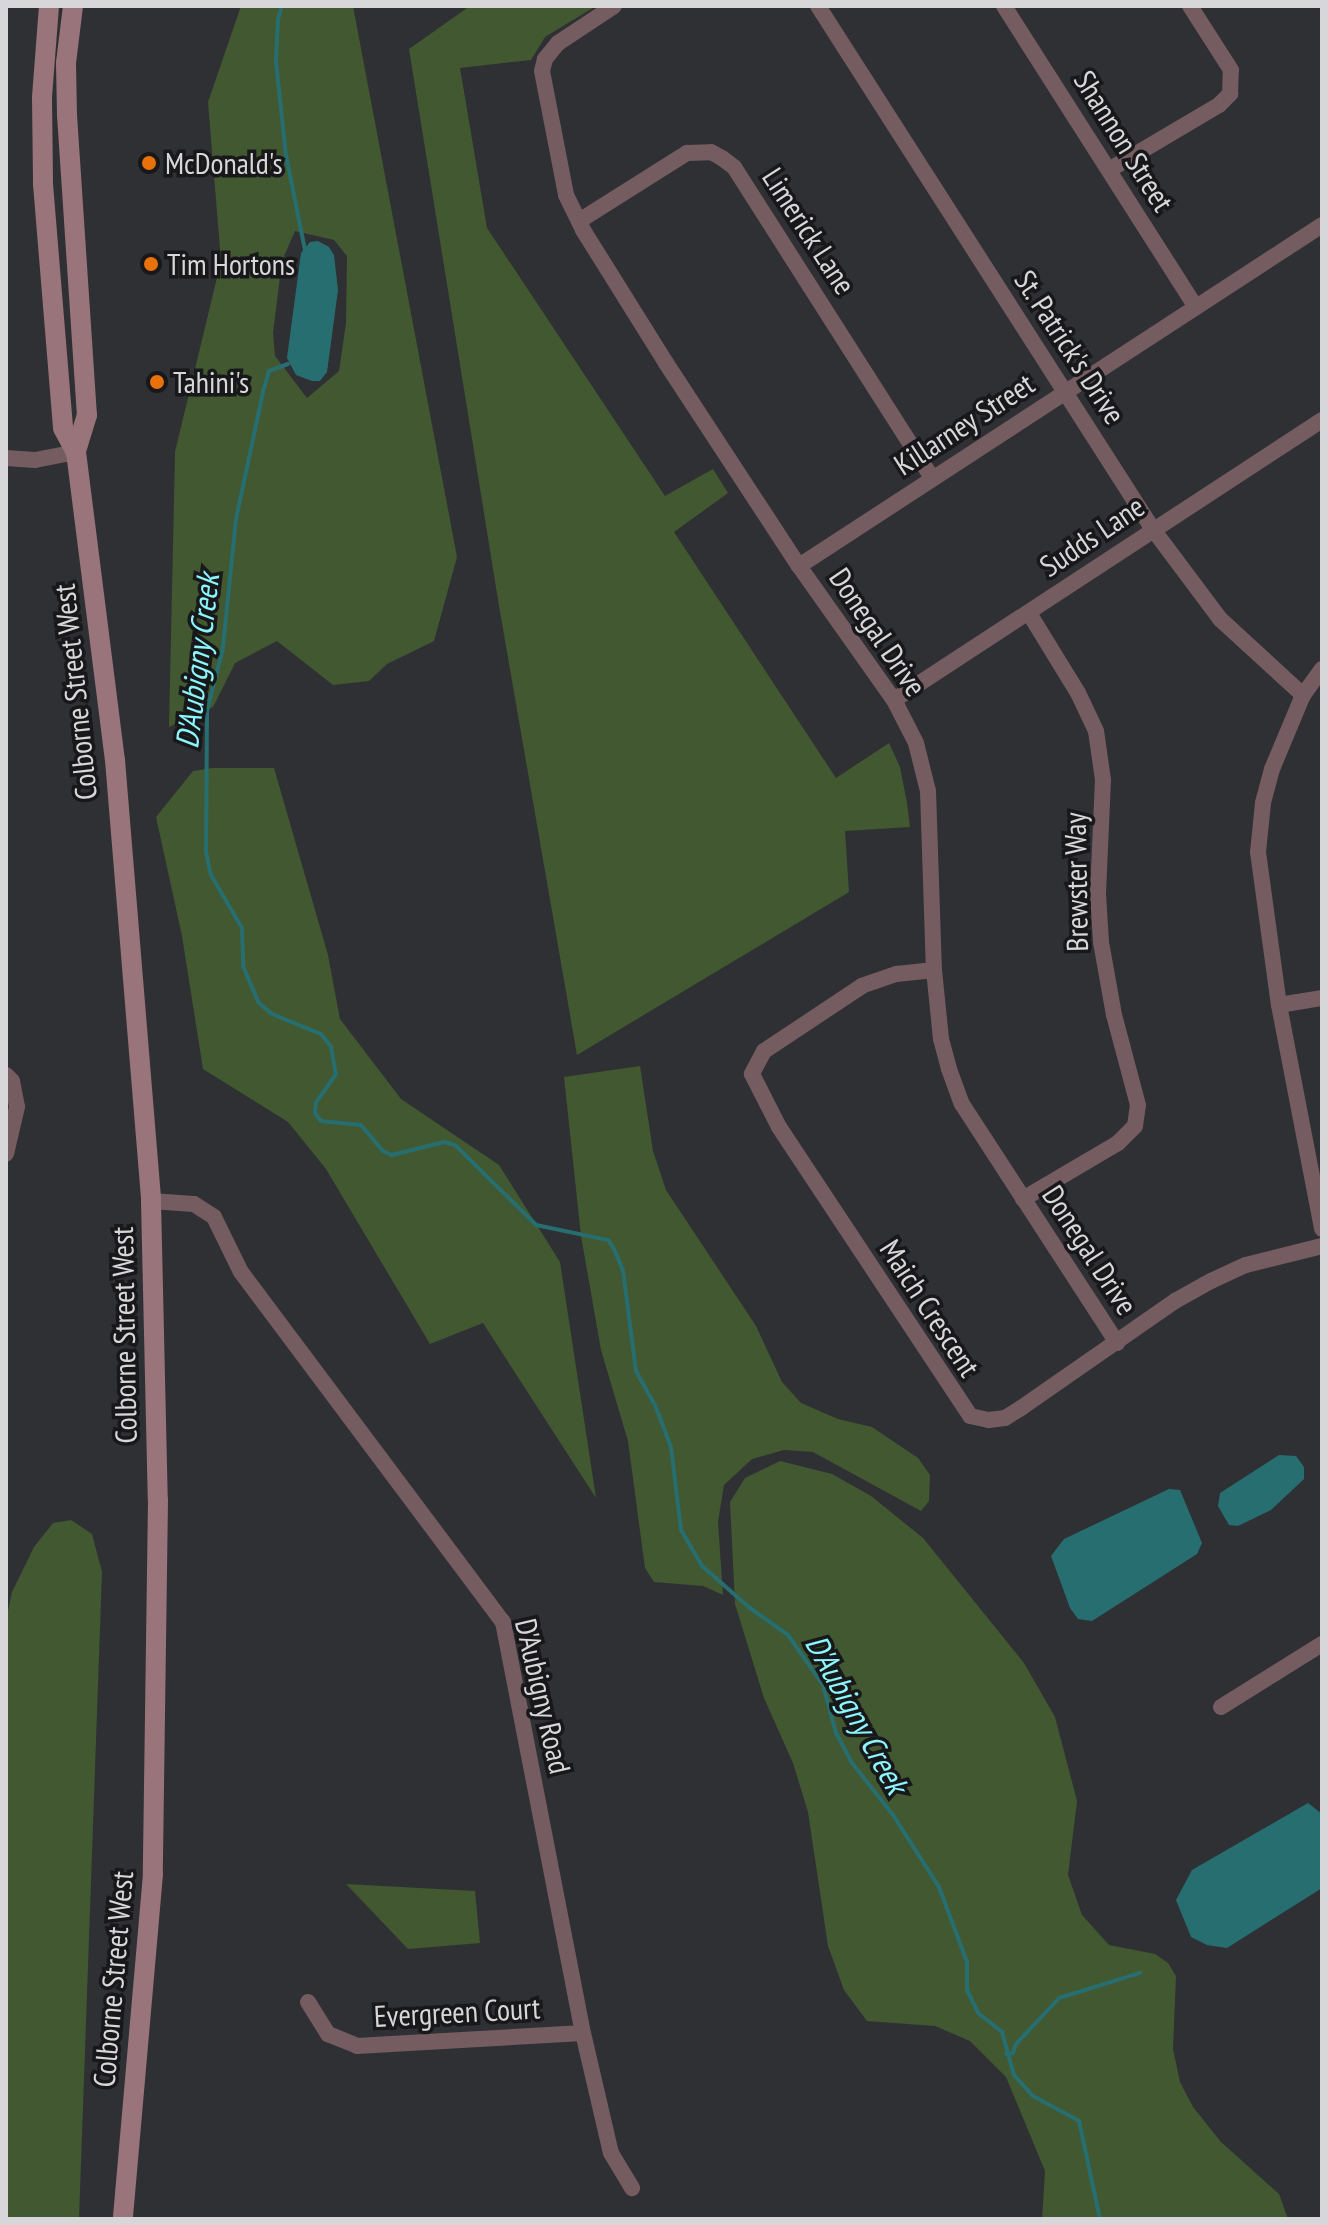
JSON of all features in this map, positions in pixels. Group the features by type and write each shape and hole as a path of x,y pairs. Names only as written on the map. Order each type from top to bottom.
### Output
{"main road":[{"name":"Colborne Street West","path":"49,6 42,98 43,184 63,428 76,452 115,760 151,1201 158,1500 153,1874 123,2219"},
{"name":"Colborne Street West","path":"73,6 66,63 67,115 87,415 76,452"}],"street":[{"name":"Donegal Drive","path":"614,6 558,43 545,59 542,71 562,184 579,221 666,363 799,566 894,700 921,754 928,791 934,970 941,1039 962,1104 1117,1343"},
{"name":"St. Patrick's Drive","path":"818,6 1152,528 1220,619 1303,695"},
{"name":"Shannon Street","path":"1004,6 1195,306"},
{"path":"1109,170 1219,105 1230,94 1231,70 1190,6"},
{"name":"Limerick Lane","path":"579,221 687,153 711,152 722,158 734,167 932,478"},
{"name":"Killarney Street","path":"799,566 1322,225"},
{"name":"Sudds Lane","path":"894,700 1029,613 1152,528 1322,420"},
{"path":"6,458 35,460 76,452"},
{"name":"Brewster Way","path":"1023,1199 1118,1143 1135,1126 1138,1105 1114,1015 1101,942 1098,894 1103,780 1096,731 1078,693 1029,613"},
{"path":"1322,669 1303,695 1272,769 1259,836 1259,866 1279,1005 1322,1229"},
{"name":"Maich Crescent","path":"934,970 896,974 862,986 764,1051 752,1074 760,1096 970,1416 980,1421 1005,1418 1211,1281 1246,1265 1322,1246"},
{"path":"1279,1005 1322,998"},
{"path":"6,1075 12,1081 17,1107 6,1154"},
{"name":"D'Aubigny Road","path":"151,1201 194,1204 214,1217 241,1272 503,1622 583,2033 611,2153 632,2188"},
{"path":"1221,1707 1322,1644"},
{"name":"Evergreen Court","path":"308,2002 328,2034 357,2046 583,2033"}],"green space":[{"path":"241,6 353,6 457,557 434,641 387,664 369,681 333,685 277,641 235,663 213,707 169,727 175,452 221,261 208,102","holes":["295,231 334,240 347,256 346,323 339,371 307,398 275,356 273,333 282,261"]},
{"path":"470,6 596,6 545,37 531,60 460,68 487,228 665,496 713,469 728,493 674,532 836,778 889,743 900,767 910,827 845,831 849,892 577,1055 499,606 409,49"},
{"path":"274,768 328,955 340,1019 401,1099 499,1165 560,1262 596,1498 483,1323 430,1344 326,1169 288,1122 203,1069 182,936 156,817 193,771"},
{"path":"640,1066 653,1151 666,1190 756,1326 782,1382 801,1403 838,1419 872,1427 918,1458 930,1475 929,1501 921,1511 813,1452 784,1450 752,1459 724,1485 718,1522 723,1595 703,1586 654,1582 645,1568 628,1441 601,1350 581,1236 564,1077"},
{"path":"780,1461 832,1474 871,1496 923,1538 1024,1663 1055,1717 1077,1801 1068,1875 1082,1915 1109,1945 1155,1954 1168,1963 1176,1976 1173,2049 1180,2082 1193,2107 1221,2142 1279,2194 1288,2219 1042,2219 1045,2171 1006,2077 970,2041 935,2026 867,2021 844,1990 828,1946 808,1812 793,1763 764,1698 735,1604 730,1502 745,1478"},
{"path":"71,1520 92,1534 102,1572 79,2219 6,2219 6,1620 12,1592 34,1547 53,1523"},
{"path":"346,1884 475,1891 480,1943 408,1949"}],"water":[{"path":"318,241 329,247 334,255 338,290 327,372 320,381 312,381 296,375 287,358 301,253 310,242"},
{"path":"1279,1455 1296,1456 1304,1467 1304,1479 1271,1510 1238,1526 1229,1525 1218,1506 1220,1493"},
{"path":"1169,1489 1180,1490 1202,1543 1197,1554 1092,1621 1078,1619 1070,1608 1051,1556 1064,1539"},
{"path":"1308,1803 1322,1814 1322,1888 1227,1948 1207,1945 1191,1937 1176,1900 1192,1870"}],"waterway":[{"name":"D'Aubigny Creek","path":"282,6 278,19 276,62 286,155 305,250"},
{"name":"D'Aubigny Creek","path":"288,364 269,371 263,392 236,519 223,648 207,711 206,852 211,875 242,928 243,966 258,1002 272,1014 321,1034 331,1047 336,1074 316,1103 315,1113 321,1121 361,1125 383,1151 392,1155 444,1142 455,1145 536,1225 608,1240 623,1270 636,1371 655,1405 671,1447 681,1530 702,1566 750,1608 788,1635 823,1685 836,1733 852,1763 893,1815 939,1887 967,1962 967,1990 978,2013 1002,2032 1014,2075 1033,2096 1079,2121 1100,2219"},
{"path":"1006,2054 1013,2053 1016,2044 1059,1998 1140,1973"}],"place":[{"name":"McDonald's","path":"149,163"},
{"name":"Tim Hortons","path":"151,264"},
{"name":"Tahini's","path":"157,382"}]}
